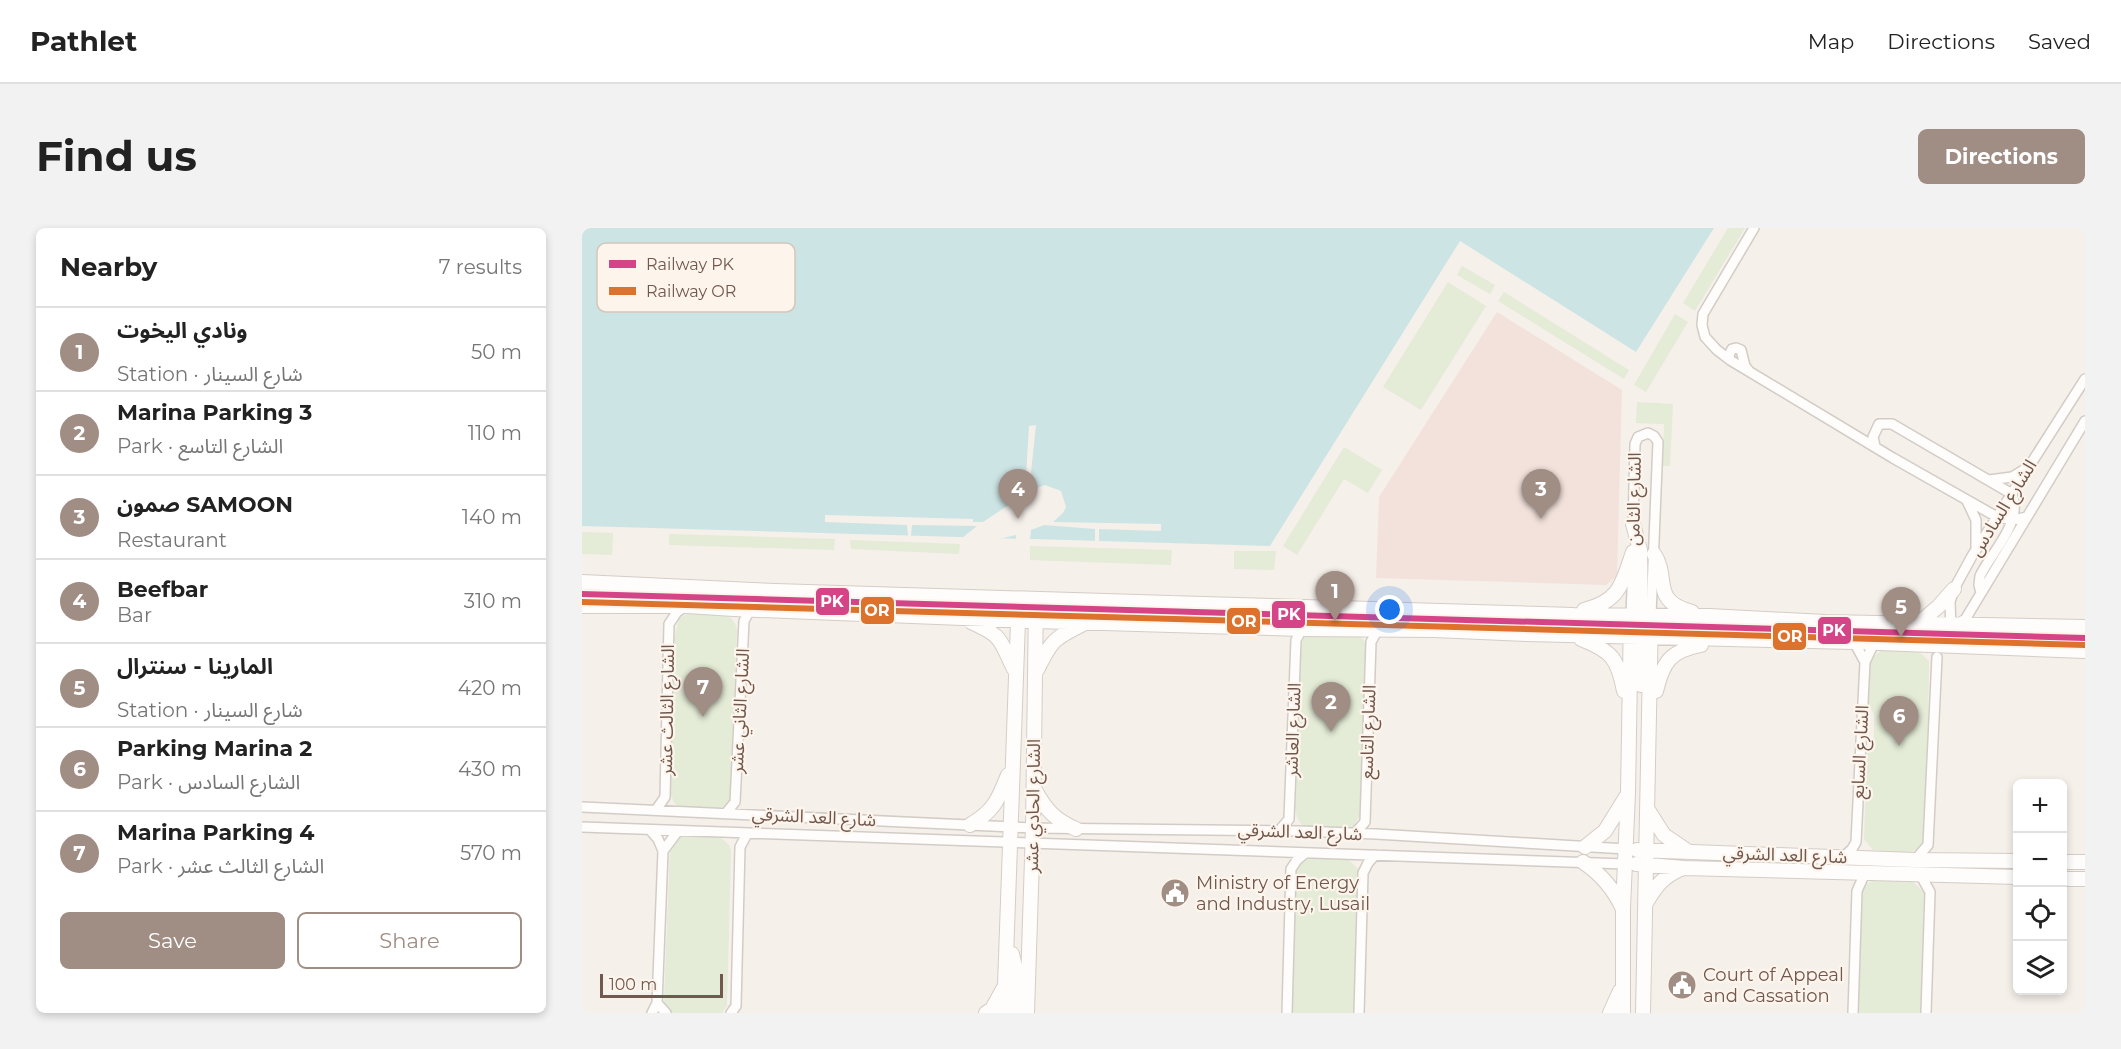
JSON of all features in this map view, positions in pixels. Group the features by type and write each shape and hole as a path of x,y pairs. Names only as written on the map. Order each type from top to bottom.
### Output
{"street":[{"path":"1755,228 1703,314 1702,325 1710,344 1730,360 1997,517 2013,520 2027,517"},
{"path":"1730,360 1729,355 1732,349 1741,350 1750,372"},
{"name":"الشارع السادس","path":"1954,632 1950,602 1954,589 1976,549 2085,379"},
{"path":"1875,446 1872,437 1879,424 1892,424 2012,494 2015,504 2013,520 1980,576 1979,585 1982,593"},
{"name":"الشارع السادس","path":"1954,632 1982,593 2084,425"},
{"path":"1854,434 1875,430"},
{"name":"الشارع الثامن","path":"1623,1013 1623,909 1630,706 1641,627 1654,554 1658,442 1648,433 1638,437 1635,444 1633,524 1633,552 1641,627 1650,710 1643,1013"},
{"path":"1989,480 2012,477 2031,463"},
{"path":"1965,499 1976,520 1976,549"},
{"path":"1633,524 1640,550 1642,721 1649,758"},
{"path":"1573,615 1598,606 1616,594 1633,552"},
{"path":"1654,554 1659,561 1663,588 1670,601 1684,610 1708,616 1825,622 1919,623 1954,632 2085,651"},
{"path":"582,582 787,591 1036,610 1158,613 1170,603 1573,615 1709,640 1892,644 1954,632 2085,627"},
{"path":"1919,623 1954,589"},
{"name":"الشارع الثالث عشر","path":"654,605 665,616 669,624 665,796 656,810"},
{"path":"582,606 687,606 734,609 747,616 963,618 1018,621 1025,613 1036,610 1086,623 1287,628 1299,634 1361,628 1570,636 1708,616"},
{"name":"الشارع الثالث عشر","path":"669,624 677,612 687,606"},
{"name":"الشارع الحادي عشر","path":"1027,1013 1033,844 1036,610"},
{"name":"الشارع الثاني عشر","path":"735,802 747,616"},
{"path":"963,618 998,637 1016,673"},
{"name":"الشارع الحادي عشر","path":"1004,1013 1018,621"},
{"path":"1529,634 1547,626 1804,631 1825,622"},
{"path":"1035,675 1053,641 1065,632 1086,623"},
{"path":"1361,628 1371,642"},
{"name":"الشارع التاسع","path":"1365,822 1371,642 1378,629"},
{"name":"الشارع العاشر","path":"1290,819 1299,634"},
{"path":"1570,636 1596,645 1614,658 1621,672 1624,692 1630,706"},
{"path":"1650,710 1661,672 1669,658 1683,649 1709,640"},
{"path":"1854,642 1865,662"},
{"name":"الشارع السابع","path":"1856,842 1865,662 1874,643"},
{"path":"1926,1013 1930,892 1942,867 1928,845 1937,657"},
{"path":"969,825 986,815 998,801 1013,765"},
{"path":"1034,788 1051,815 1076,829"},
{"path":"1585,847 1605,831 1628,793"},
{"name":"الشارع الثالث عشر","path":"665,796 678,810"},
{"path":"726,813 735,802 747,813"},
{"name":"شارع العد الشرقي","path":"582,807 1033,828 1376,834 1585,847 1646,858 1684,868 1920,874 1942,867 2013,861"},
{"path":"1648,810 1664,835 1689,852"},
{"path":"1280,831 1290,819 1300,831"},
{"path":"1355,833 1365,822 1376,834"},
{"name":"شارع العد الشرقي","path":"582,827 1583,862 1626,856"},
{"path":"651,831 658,838 663,850 657,1003 652,1013"},
{"path":"663,850 678,831"},
{"path":"729,833 740,847"},
{"path":"736,1011 740,847 747,834"},
{"path":"1842,858 1856,842 1872,858"},
{"path":"1915,860 1928,845"},
{"path":"1277,852 1291,869"},
{"name":"شارع العد الشرقي","path":"1646,858 1689,852 1915,860 1942,867 2013,876"},
{"path":"1287,1013 1291,869 1305,853"},
{"path":"1349,854 1358,862 1363,873"},
{"path":"1359,1013 1363,873 1368,862 1376,855"},
{"path":"1583,862 1607,882 1623,909"},
{"path":"2067,862 2085,862"},
{"path":"1645,905 1660,880 1684,868"},
{"path":"1843,872 1857,891"},
{"path":"1853,1013 1857,891 1865,873"},
{"path":"1920,874 1930,892"},
{"path":"2067,879 2085,879"},
{"path":"1006,944 1014,960 1015,1013"},
{"path":"1623,947 1631,959 1630,1013"},
{"path":"1610,1013 1623,983"},
{"path":"986,1013 992,1009 1005,985"},
{"path":"1027,995 1039,1013"},
{"path":"657,1003 666,1013"}],"shaded area":[{"path":"1497,312 1622,390 1617,576 1606,585 1376,578 1379,497"}],"green space":[{"path":"1728,228 1745,228 1695,311 1683,303"},
{"path":"1462,266 1495,285 1490,294 1457,275"},
{"path":"1448,282 1486,306 1421,410 1383,387"},
{"path":"1504,292 1629,370 1624,379 1498,301"},
{"path":"1675,314 1688,322 1646,392 1634,385"},
{"path":"1637,402 1673,404 1670,466 1663,466 1664,424 1636,423"},
{"path":"1344,447 1382,470 1368,493 1344,479 1297,555 1283,546"},
{"path":"582,532 613,533 612,555 582,554"},
{"path":"669,534 835,539 834,550 669,545"},
{"path":"850,540 960,544 959,554 851,549"},
{"path":"1030,546 1172,550 1171,565 1030,560"},
{"path":"1234,551 1276,551 1274,570 1234,569"},
{"path":"694,611 726,615 731,618 737,629 730,800 726,805 715,810 679,807 673,799 669,786 675,635 679,618"},
{"path":"1357,633 1367,647 1362,811 1354,826 1329,829 1308,828 1300,822 1295,808 1300,655 1303,639 1307,635"},
{"path":"1881,651 1918,651 1929,661 1926,840 1916,850 1909,852 1873,850 1864,839 1867,752 1874,740 1874,714 1867,702 1870,659"},
{"path":"693,834 719,836 729,845 731,851 727,1006 722,1013 673,1013 664,1002 670,848 679,838"},
{"path":"1305,856 1345,856 1358,869 1354,1013 1291,1013 1295,871 1298,863"},
{"path":"1875,879 1911,880 1925,893 1921,1013 1858,1013 1862,893 1867,884"}],"water":[{"path":"582,228 1714,228 1636,352 1460,241 1270,546 582,526"}],"pier":[{"path":"1036,425 1029,491 1045,485 1061,491 1066,507 1053,522 1161,524 1161,531 1099,529 1099,542 1095,542 1095,529 1044,525 1031,530 1030,540 1016,540 1016,535 999,539 962,538 977,526 912,525 911,536 908,536 907,525 825,522 825,515 973,519 973,522 983,522 1025,494 1029,426"}],"rail line":[{"name":"PK","path":"582,594 2085,638"},
{"name":"OR","path":"582,602 2085,645"}],"place":[{"name":"Beefbar","path":"1018,519"},
{"name":"صمون SAMOON","path":"1541,519"},
{"name":"ونادي اليخوت","path":"1335,621"},
{"name":"المارينا - سنترال","path":"1901,637"},
{"name":"Marina Parking 4","path":"703,717"},
{"name":"Marina Parking 3","path":"1331,732"},
{"name":"Parking Marina 2","path":"1899,746"},
{"name":"Ministry of Energy and Industry, Lusail","path":"1175,893"},
{"name":"Court of Appeal and Cassation","path":"1682,985"}]}
